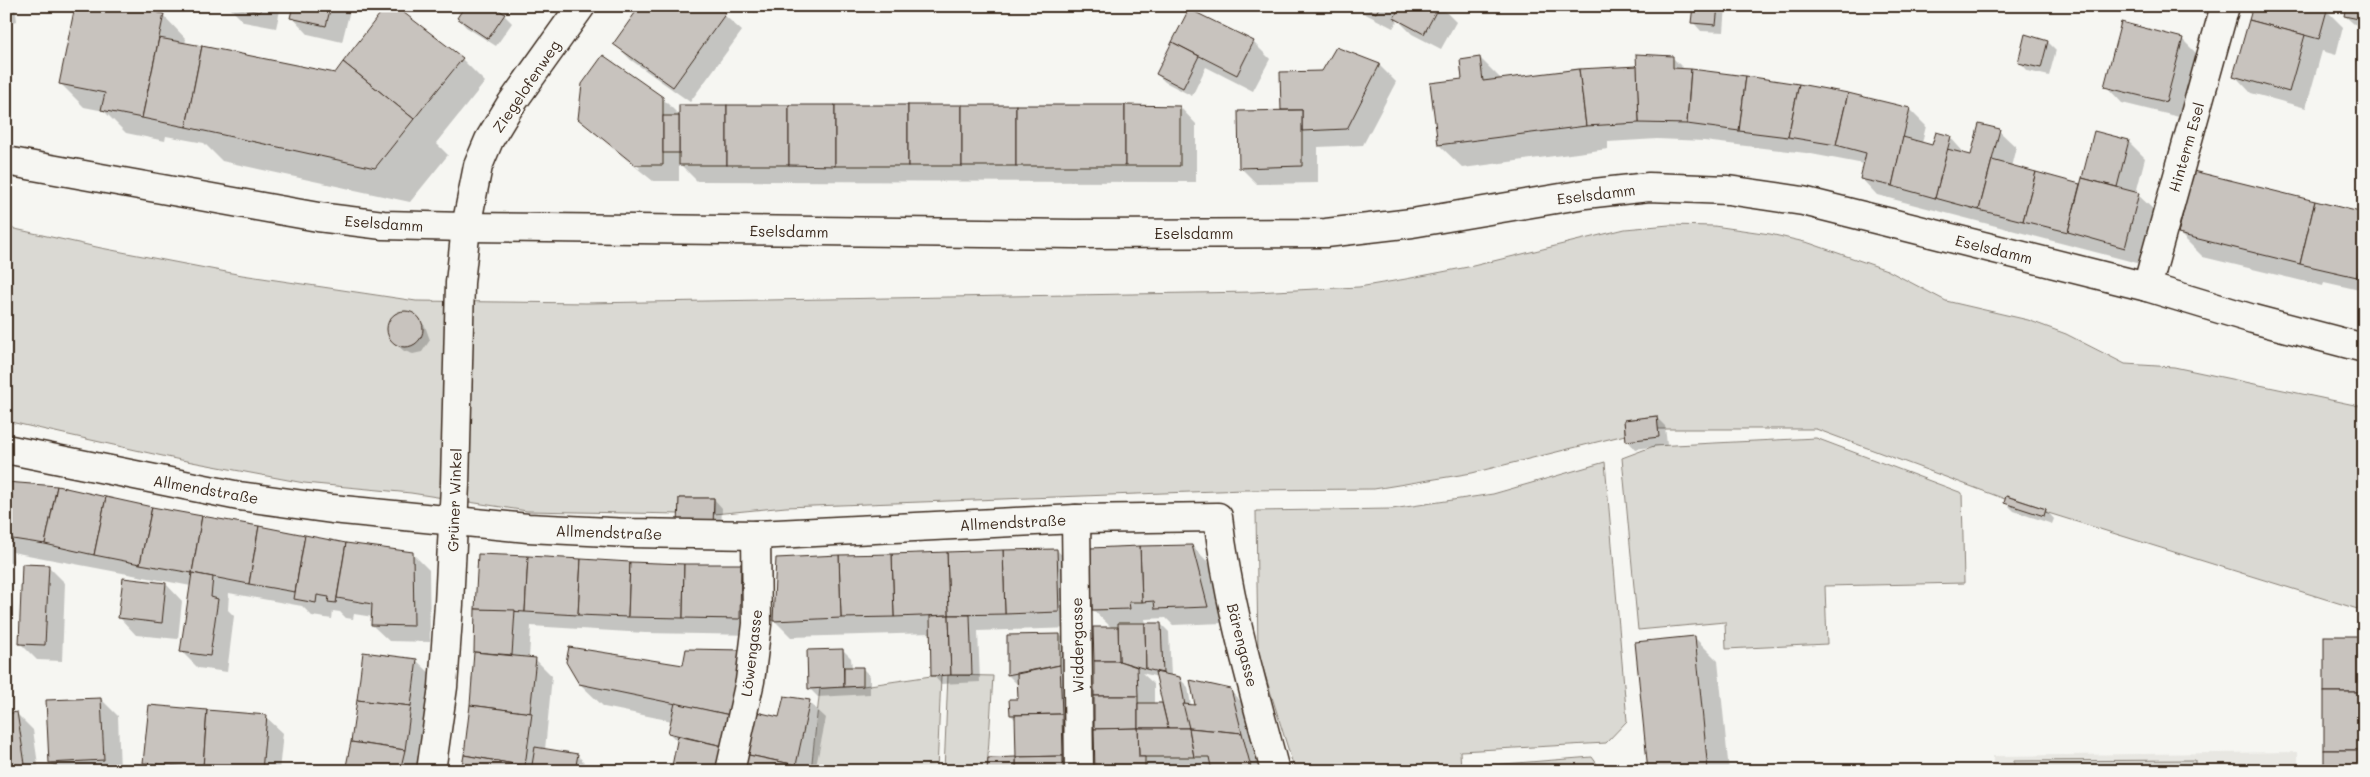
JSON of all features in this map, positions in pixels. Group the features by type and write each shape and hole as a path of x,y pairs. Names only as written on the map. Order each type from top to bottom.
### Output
{"street":[{"name":"Ziegelofenweg","path":"466,228 478,166 489,140 509,107 581,6"},
{"name":"Hinterm Esel","path":"2146,287 2225,6"},
{"name":"Eselsdamm","path":"6,161 318,217 383,225 466,228 1074,234 1326,233 1412,223 1585,194 1650,187 1718,190 1803,201 2146,287 2253,319 2364,348"},
{"name":"Grüner Winkel","path":"430,771 443,687 454,523 460,283 466,228"},
{"name":"Allmendstraße","path":"6,448 239,496 454,523 629,533 756,535 1076,519 1218,517"},
{"name":"Bärengasse","path":"1218,517 1223,563 1235,618 1275,771"},
{"name":"Widdergasse","path":"1076,519 1079,771"},
{"name":"Löwengasse","path":"730,771 750,681 757,624 756,535"}],"shaded area":[{"path":"1669,225 1714,226 1770,234 1809,243 1887,270 1946,301 2028,320 2066,334 2125,364 2174,367 2364,407 2364,611 2045,512 2046,509 2007,496 2005,499 1816,429 1658,429 1656,416 1624,420 1625,435 1472,473 1374,489 1244,490 786,507 714,514 714,498 679,498 679,514 527,511 411,493 304,483 176,459 6,421 6,227 101,248 242,275 416,301 586,303 1253,292 1359,287 1473,266 1625,229"},
{"path":"1816,438 1962,493 1964,583 1825,586 1827,644 1726,649 1725,622 1638,630 1622,458 1654,446"},
{"path":"1605,462 1627,721 1606,743 1460,751 1461,771 1295,771 1258,652 1256,511 1392,509 1493,494"},
{"path":"948,675 993,676 987,771 944,771"},
{"path":"941,676 937,771 811,771 820,688 863,686"},
{"path":"2298,752 2298,771 1993,771 1993,756"},
{"path":"1592,757 1602,771 1480,771 1479,766"},
{"path":"2195,760 2195,771 2014,771 2014,761"}],"building":[{"path":"75,6 126,6 164,14 142,118 101,110 105,93 59,84"},
{"path":"230,6 261,6 260,12"},
{"path":"293,6 331,6 326,26 290,18"},
{"path":"386,6 395,6 463,58 414,119 343,62"},
{"path":"465,6 493,6 505,14 488,39 457,18"},
{"path":"640,6 716,6 726,13 673,87 613,44"},
{"path":"1363,6 1380,6 1376,13"},
{"path":"1400,6 1439,6 1424,34 1394,18"},
{"path":"1693,6 1718,6 1716,25 1691,23"},
{"path":"2253,6 2315,6 2327,10 2319,39 2249,20"},
{"path":"2346,6 2364,6 2364,20 2344,16"},
{"path":"1189,9 1254,41 1237,75 1172,42"},
{"path":"2249,20 2305,35 2289,92 2233,76"},
{"path":"2121,22 2183,38 2166,102 2104,87"},
{"path":"2025,34 2048,41 2041,68 2018,63"},
{"path":"159,38 202,46 186,127 142,118"},
{"path":"1172,42 1199,56 1183,88 1156,74"},
{"path":"202,46 335,73 343,62 414,119 375,168 186,127"},
{"path":"1336,47 1380,64 1347,129 1302,131 1302,110 1281,110 1280,72 1322,71"},
{"path":"1636,54 1673,56 1673,68 1691,69 1687,124 1639,123"},
{"path":"603,55 663,97 663,165 635,165 578,119 582,84"},
{"path":"1480,57 1483,81 1579,69 1586,126 1438,145 1430,83 1462,79 1460,60"},
{"path":"1637,66 1639,123 1586,126 1579,69"},
{"path":"1691,69 1746,76 1739,131 1687,124"},
{"path":"1746,76 1799,84 1788,137 1739,131"},
{"path":"1799,84 1848,93 1836,145 1788,137"},
{"path":"1848,93 1910,108 1892,186 1860,179 1866,153 1836,145"},
{"path":"679,105 727,105 727,165 679,165"},
{"path":"727,105 789,105 789,165 727,165"},
{"path":"789,105 835,105 835,166 789,165"},
{"path":"835,105 908,105 908,166 835,166"},
{"path":"908,105 962,105 962,166 908,166"},
{"path":"962,105 1016,105 1016,166 962,166"},
{"path":"1016,105 1125,105 1125,166 1016,166"},
{"path":"1125,105 1180,106 1180,166 1125,166"},
{"path":"1302,110 1302,166 1239,168 1238,111"},
{"path":"663,116 679,116 679,153 663,153"},
{"path":"1979,124 2000,129 1979,210 1935,198 1947,149 1971,155"},
{"path":"2094,131 2129,140 2117,187 2082,178"},
{"path":"1936,132 1951,136 1935,198 1892,186 1903,137 1932,145"},
{"path":"1992,160 2036,172 2023,221 1979,210"},
{"path":"2193,171 2315,201 2300,264 2178,234"},
{"path":"2036,172 2080,184 2068,232 2023,221"},
{"path":"2082,178 2139,193 2125,248 2068,232"},
{"path":"2315,201 2364,213 2364,248 2357,277 2300,264"},
{"path":"2364,248 2364,279 2357,277"},
{"path":"405,311 417,317 423,329 417,341 405,347 393,341 387,329 393,317"},
{"path":"1657,416 1659,437 1626,441 1624,420"},
{"path":"6,482 57,486 45,544 6,538"},
{"path":"57,486 106,497 94,555 45,544"},
{"path":"2006,496 2046,509 2044,516 2004,503"},
{"path":"106,497 152,507 140,564 94,555"},
{"path":"679,498 714,498 713,526 678,525"},
{"path":"152,507 202,516 192,573 140,564"},
{"path":"202,516 259,526 249,584 192,573"},
{"path":"259,526 305,535 295,592 249,584"},
{"path":"305,535 346,543 336,603 328,602 329,597 317,595 316,603 294,599"},
{"path":"346,543 413,552 414,626 371,625 372,604 337,598"},
{"path":"1192,545 1208,607 1155,609 1154,601 1142,602 1140,546"},
{"path":"1140,546 1142,602 1129,602 1130,609 1092,610 1090,548"},
{"path":"1057,549 1059,612 1005,614 1003,550"},
{"path":"1003,550 1005,614 949,615 947,552"},
{"path":"947,552 949,615 894,617 892,554"},
{"path":"478,554 528,556 525,612 475,609"},
{"path":"892,554 894,617 841,618 839,555"},
{"path":"839,555 841,618 773,621 776,558"},
{"path":"528,556 581,559 578,615 525,612"},
{"path":"581,559 630,562 628,617 578,615"},
{"path":"630,562 684,564 683,618 628,617"},
{"path":"22,564 49,565 45,645 19,644"},
{"path":"684,564 741,564 740,619 683,618"},
{"path":"192,573 213,577 211,597 218,599 210,656 180,652"},
{"path":"123,578 166,583 162,623 118,618"},
{"path":"475,609 515,610 512,655 474,652"},
{"path":"949,615 951,675 931,676 930,616"},
{"path":"949,615 970,615 972,675 951,675"},
{"path":"1118,623 1145,623 1146,669 1119,661"},
{"path":"1145,623 1161,623 1163,673 1146,669"},
{"path":"1093,627 1118,627 1119,661 1094,661"},
{"path":"1060,634 1060,665 1007,675 1007,635"},
{"path":"1695,636 1708,771 1648,771 1635,642"},
{"path":"2324,636 2364,636 2364,692 2324,692"},
{"path":"569,647 683,665 686,649 744,650 730,715 579,684 566,662"},
{"path":"843,649 844,687 808,689 807,650"},
{"path":"363,652 417,659 411,706 357,700"},
{"path":"474,652 536,658 530,713 470,705"},
{"path":"1094,661 1119,661 1137,667 1138,696 1094,696"},
{"path":"1060,665 1062,714 1010,715 1009,699 1018,699 1017,674"},
{"path":"844,667 863,667 863,686 844,687"},
{"path":"1155,672 1180,677 1189,728 1168,728"},
{"path":"1190,680 1231,689 1242,733 1189,728 1183,704 1195,705"},
{"path":"2324,692 2364,692 2364,750 2324,750"},
{"path":"784,696 810,700 796,765 744,754 752,711 779,717"},
{"path":"1094,696 1138,696 1138,728 1094,729"},
{"path":"101,698 104,760 49,763 46,700"},
{"path":"357,700 411,706 405,750 351,742"},
{"path":"675,703 730,715 723,746 668,733"},
{"path":"1138,703 1162,703 1168,728 1138,728"},
{"path":"149,705 207,710 203,768 143,763"},
{"path":"470,705 532,713 525,766 464,755"},
{"path":"207,710 267,715 262,771 203,768"},
{"path":"17,712 25,764 6,767 6,714"},
{"path":"1062,714 1063,756 1016,757 1015,715"},
{"path":"1138,728 1189,728 1194,757 1139,757"},
{"path":"1138,728 1139,757 1145,757 1145,771 1095,771 1094,729"},
{"path":"1189,728 1242,733 1252,771 1212,771 1209,757 1194,757"},
{"path":"678,736 723,746 718,771 671,771"},
{"path":"351,742 405,750 400,771 345,771"},
{"path":"535,747 578,754 575,771 531,771"},
{"path":"2324,750 2364,750 2364,771 2324,771"},
{"path":"744,754 796,765 795,771 740,771"},
{"path":"464,755 525,766 524,771 461,771"},
{"path":"1063,756 1063,771 1016,771 1016,757"},
{"path":"1016,757 1016,771 987,771 988,758"}]}
